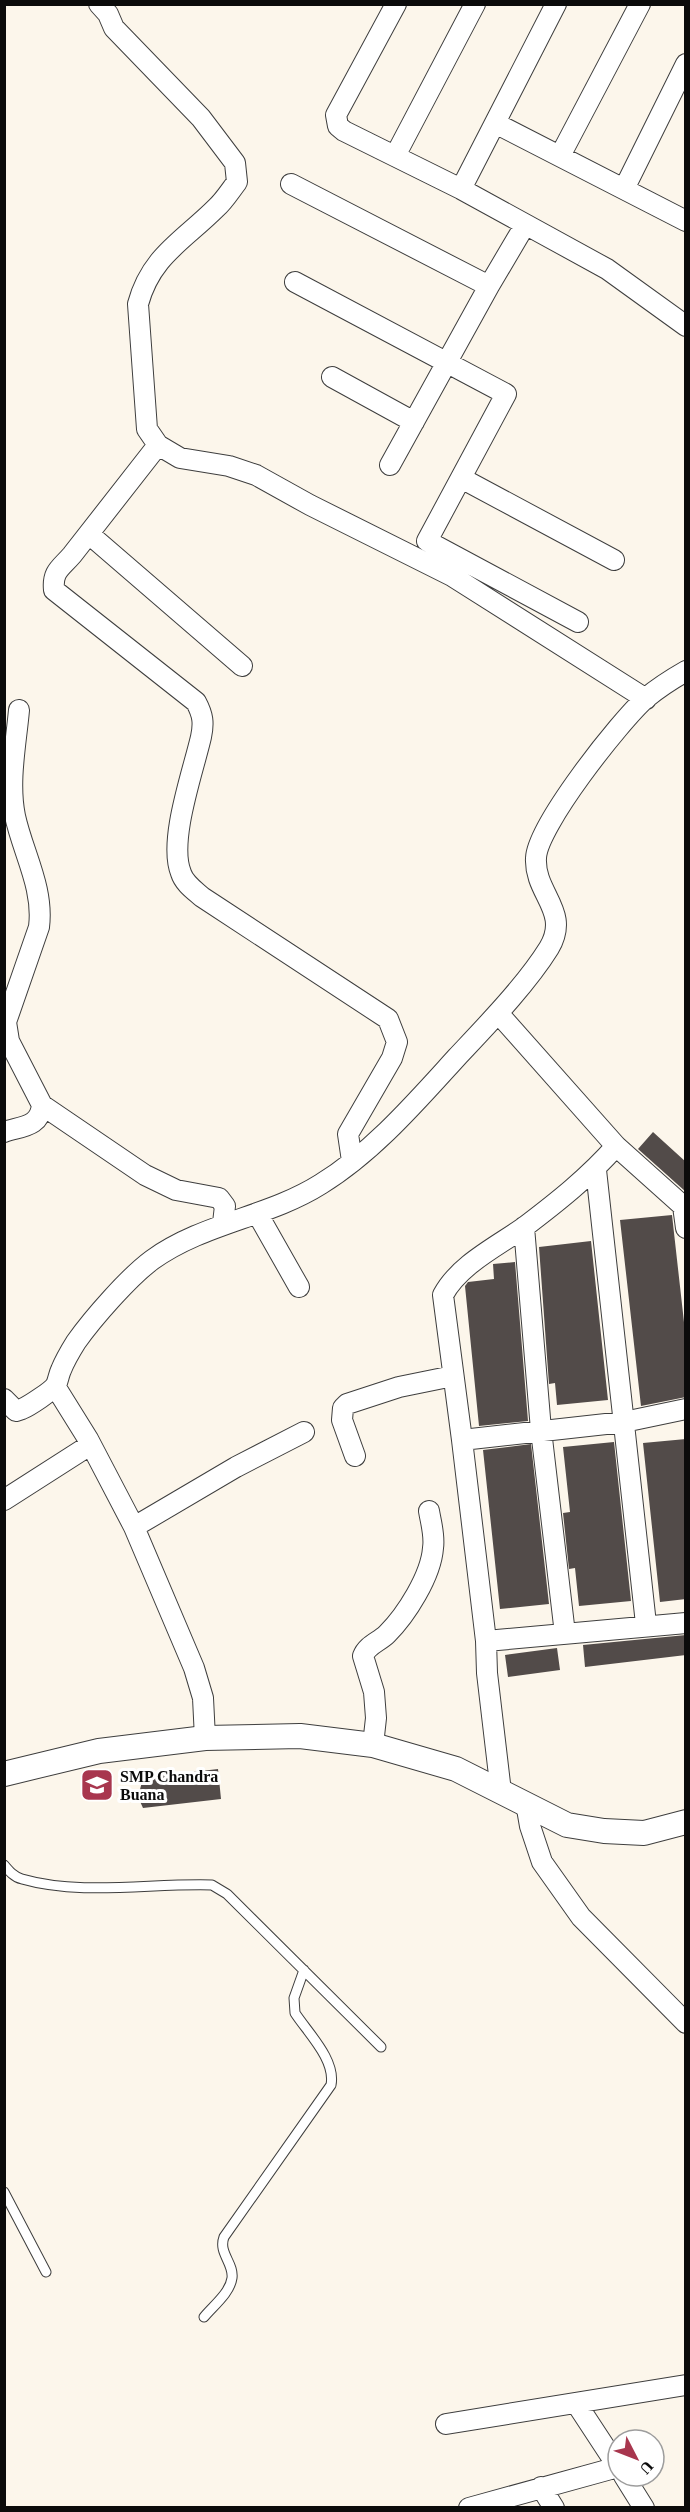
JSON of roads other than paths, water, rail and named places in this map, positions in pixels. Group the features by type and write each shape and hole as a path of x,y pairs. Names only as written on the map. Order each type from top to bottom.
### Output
{"street":[{"path":"99,4 108,14 114,28 201,118 235,163 237,183 218,207 159,259 143,286 138,304 147,429 158,445 180,458 229,466 256,475 310,505 452,576 646,699"},
{"path":"396,4 336,116 338,126 461,189 607,269 686,326"},
{"path":"395,156 475,4"},
{"path":"461,189 556,4"},
{"path":"560,156 640,4"},
{"path":"624,189 681,86 686,64"},
{"path":"495,123 686,221"},
{"path":"291,184 489,286"},
{"path":"390,465 525,225"},
{"path":"296,282 506,394 427,541 578,622"},
{"path":"332,377 414,422"},
{"path":"158,445 89,534 57,570 53,579 54,590 196,702 204,720 176,844 181,875 186,883 202,897 388,1019 397,1042 392,1058 348,1134 352,1161"},
{"path":"461,478 614,560"},
{"path":"89,534 242,666"},
{"path":"4,1399 16,1411 22,1410 55,1386 76,1342 109,1302 152,1260 223,1223 257,1213 321,1185 352,1161 424,1092 498,1013 548,948 556,933 558,919 536,868 536,855 546,829 596,754 646,699 686,671"},
{"path":"19,710 13,789 15,815 36,887 41,913 39,927 5,1022 9,1041 42,1105 145,1175 176,1190 219,1198 225,1206 223,1223"},
{"path":"498,1013 616,1146 684,1207 686,1228"},
{"path":"4,1132 34,1123 41,1115 42,1105"},
{"path":"501,1791 487,1673 486,1641 443,1295 460,1272 524,1227 596,1170 616,1146"},
{"path":"596,1170 646,1624"},
{"path":"257,1213 299,1287"},
{"path":"524,1227 541,1430 565,1634"},
{"path":"355,1456 342,1420 343,1408 347,1404 399,1387 453,1376"},
{"path":"55,1386 134,1527 200,1683 205,1738"},
{"path":"462,1440 624,1422 686,1409"},
{"path":"134,1527 236,1467 304,1432"},
{"path":"4,1500 90,1445"},
{"path":"373,1745 376,1718 374,1692 363,1656 366,1649 386,1635 401,1616 414,1598 431,1562 434,1547 429,1511"},
{"path":"486,1641 646,1624 686,1623"},
{"path":"4,1774 99,1751 205,1738 300,1736 373,1745 456,1769 567,1825 604,1831 644,1833 686,1822"},
{"path":"526,1803 530,1826 542,1862 581,1917 686,2023"},
{"path":"446,2424 686,2385"},
{"path":"576,2403 606,2449"},
{"path":"469,2508 606,2470"},
{"path":"541,2487 554,2508"},
{"path":"632,2488 644,2508"}],"lane":[{"path":"4,1865 10,1873 20,1879 68,1887 212,1885 227,1894 381,2047"},
{"path":"204,2317 231,2282 232,2273 222,2248 224,2237 331,2085 333,2077 330,2065 295,2013 293,2006 304,1970"},
{"path":"4,2192 46,2272"}],"place":[{"name":"SMP Chandra Buana","path":"97,1785"}]}
